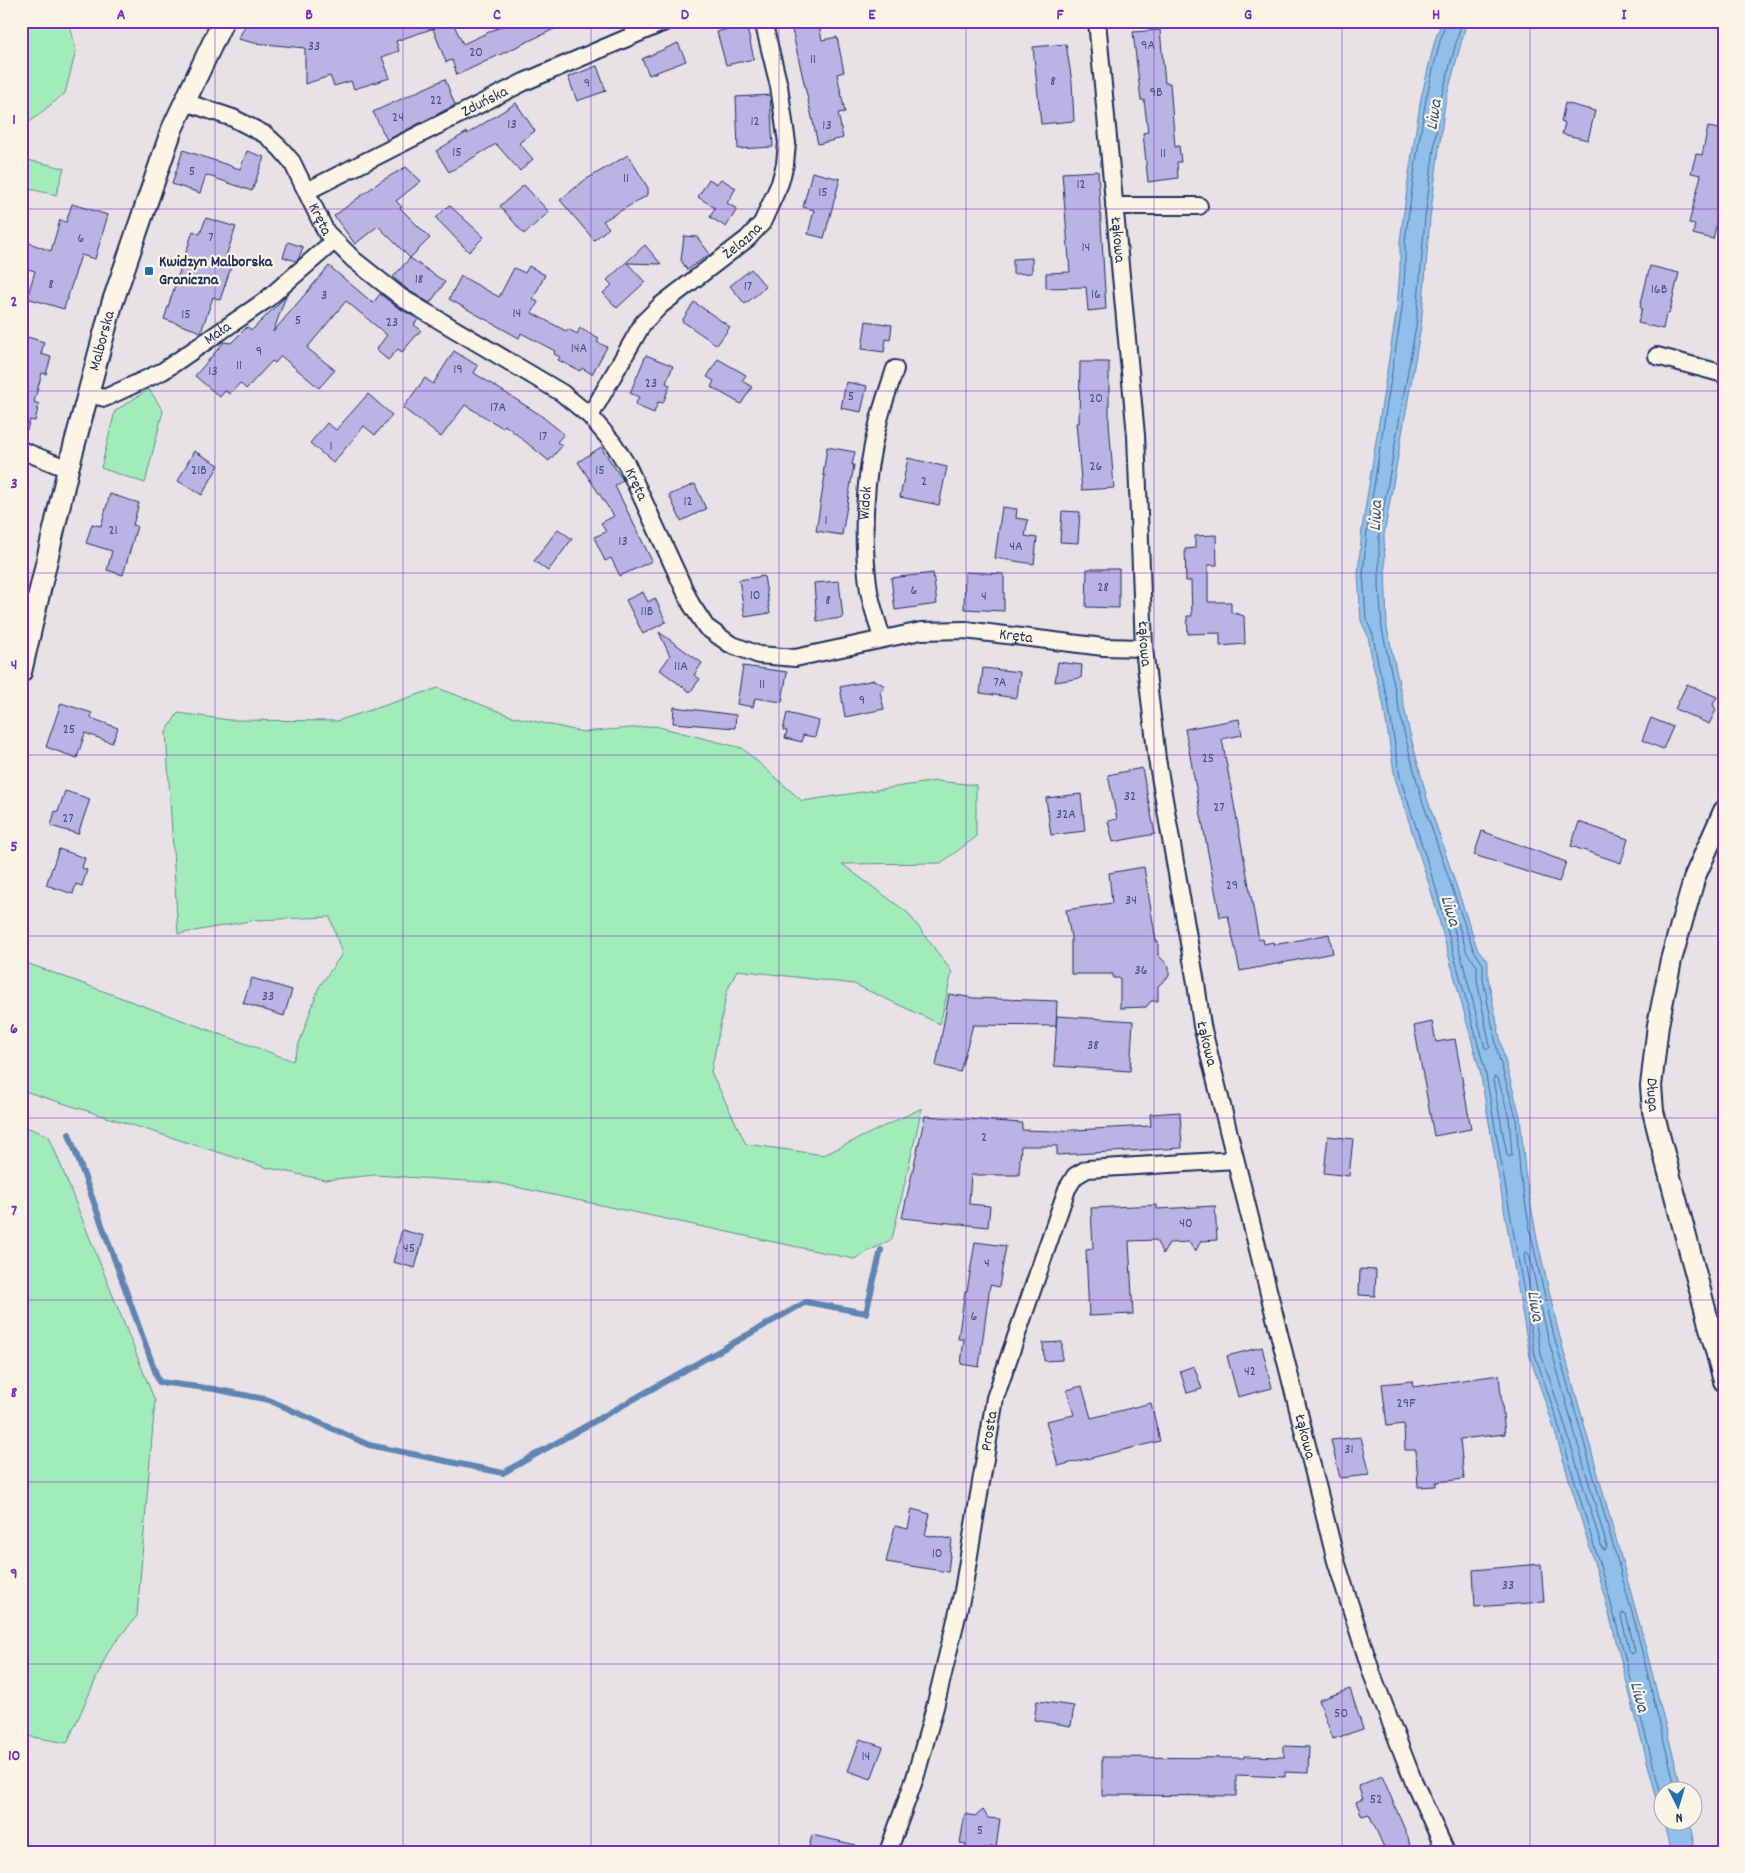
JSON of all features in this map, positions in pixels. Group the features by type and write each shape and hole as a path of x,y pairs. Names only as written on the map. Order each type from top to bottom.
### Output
{"street":[{"name":"Malborska","path":"21,672 68,469 112,304 172,130 223,21"},
{"name":"Zduńska","path":"307,191 524,82 667,21"},
{"name":"Żelazna","path":"590,416 643,323 661,305 747,239 762,223 780,183 786,164 787,143 779,86 763,21"},
{"name":"Łąkowa","path":"1097,21 1136,435 1144,648 1157,759 1202,1026 1336,1561 1382,1700 1413,1780 1446,1852"},
{"name":"Kręta","path":"184,102 233,118 266,135 292,162 326,232 354,260 402,298 562,393 590,416 613,442 627,465 691,604 706,627 730,644 759,655 795,658 882,638 921,632 964,630 1103,647 1144,648"},
{"name":"Łąkowa","path":"1114,206 1199,206"},
{"name":"Mała","path":"87,394 104,398 163,371 266,300 334,241"},
{"path":"1657,356 1724,374"},
{"name":"Widok","path":"882,638 870,592 866,560 866,495 870,461 878,423 895,370"},
{"path":"21,450 68,469"},
{"name":"Długa","path":"1724,811 1695,876 1676,938 1658,1025 1651,1086 1653,1111 1724,1381"},
{"name":"Prosta","path":"888,1852 915,1778 935,1707 963,1591 995,1398 1067,1189 1075,1176 1087,1169 1235,1160"}],"green space":[{"path":"21,21 69,21 76,51 65,93 21,129"},
{"path":"21,153 23,159 64,168 56,195 21,187"},
{"path":"149,389 163,411 145,483 101,468 115,411"},
{"path":"438,688 511,716 583,732 655,726 742,748 802,801 936,781 976,785 976,837 941,863 842,864 908,913 952,972 940,1024 854,984 737,970 727,991 711,1072 746,1144 824,1155 922,1108 892,1239 854,1259 497,1183 375,1175 325,1180 265,1167 21,1090 21,968 24,962 293,1061 319,987 342,954 330,917 255,920 178,934 166,732 178,713 229,720 337,721"},
{"path":"21,1125 49,1136 155,1401 137,1616 109,1650 67,1743 21,1735"}],"water":[{"name":"Liwa","path":"1442,21 1467,21 1445,103 1430,218 1421,327 1384,535 1387,628 1409,730 1427,798 1477,948 1488,962 1488,978 1503,1053 1520,1116 1525,1172 1537,1239 1559,1334 1639,1622 1679,1780 1652,1780 1606,1602 1551,1419 1530,1357 1480,1071 1432,894 1395,778 1383,702 1373,665 1368,636 1361,621 1358,574 1362,529 1397,308 1400,241 1410,167 1421,98 1435,40"},
{"path":"1665,1830 1691,1830 1696,1852 1671,1852"}],"building":[{"path":"248,21 446,21 446,23 452,21 463,44 513,21 571,21 457,75 452,60 446,62 433,29 437,27 396,41 399,51 382,57 390,78 354,89 351,81 334,86 330,76 305,84 305,48 255,43 238,39"},
{"path":"790,21 818,21 822,40 837,37 844,72 837,74 845,112 838,113 843,138 818,144"},
{"path":"746,24 754,59 726,65 717,32"},
{"path":"1160,30 1165,83 1170,83 1175,147 1179,146 1181,162 1177,162 1178,178 1148,182 1143,133 1148,132 1144,100 1141,100 1133,32"},
{"path":"678,43 686,61 649,75 642,59"},
{"path":"1066,44 1072,82 1074,121 1041,124 1033,47"},
{"path":"597,66 606,91 577,101 568,77"},
{"path":"445,79 455,105 387,140 373,112"},
{"path":"770,95 773,147 738,149 736,97"},
{"path":"516,103 535,131 519,143 533,159 520,171 496,144 449,172 436,151"},
{"path":"1565,103 1595,111 1588,140 1562,134 1565,123 1561,122"},
{"path":"1708,127 1724,130 1724,194 1713,239 1693,234 1695,224 1689,223 1701,175 1691,173 1696,154 1702,155"},
{"path":"183,150 240,169 247,151 264,157 252,191 206,175 200,193 172,184"},
{"path":"628,155 648,188 648,195 603,221 609,228 594,240 560,200 585,180"},
{"path":"406,167 421,181 396,201 402,207 400,208 430,238 410,258 378,226 355,244 334,216 381,181"},
{"path":"1098,171 1106,309 1088,311 1086,287 1046,288 1046,273 1070,272 1062,173"},
{"path":"812,172 840,179 824,238 808,234 814,210 803,207"},
{"path":"709,179 717,184 721,179 736,188 727,203 737,209 726,227 710,217 715,208 698,197"},
{"path":"524,185 549,212 524,234 500,206"},
{"path":"72,204 108,215 95,259 81,255 64,309 27,298 35,271 21,267 21,240 51,251 60,220 66,222"},
{"path":"449,205 484,237 469,252 436,218"},
{"path":"206,218 236,227 226,256 234,258 220,300 213,297 201,332 164,319 193,231 200,234"},
{"path":"684,236 697,237 710,254 687,270 681,260"},
{"path":"288,242 303,247 296,261 283,257"},
{"path":"645,245 661,264 627,263 645,282 617,308 603,293 612,285 607,280"},
{"path":"410,258 445,282 430,303 408,290 393,277"},
{"path":"1032,258 1032,273 1013,274 1013,259"},
{"path":"329,266 373,303 380,294 397,307 418,319 414,325 421,330 402,352 398,349 388,360 376,350 387,335 346,301 307,348 335,370 319,388 281,356 275,363 272,361 246,389 240,383 230,394 225,391 220,397 195,376 224,342 231,343 247,327 252,330 286,296 273,332"},
{"path":"529,266 545,275 533,299 538,302 532,313 566,331 568,329 577,334 580,328 599,339 597,342 607,347 592,374 582,368 580,371 558,360 560,357 554,354 555,351 521,333 519,338 449,299 461,276 499,297 514,268 525,273"},
{"path":"1650,266 1679,273 1669,314 1666,314 1663,329 1638,323"},
{"path":"751,269 766,287 745,304 730,286"},
{"path":"694,302 730,327 717,345 682,321"},
{"path":"866,321 892,325 890,340 886,339 884,352 862,349"},
{"path":"21,335 44,342 41,354 51,357 46,374 42,373 34,402 39,404 35,421 30,420 27,430 21,430"},
{"path":"454,351 478,366 474,373 539,414 564,434 557,442 562,446 549,461 505,425 503,428 465,405 441,437 403,408 425,378 433,384"},
{"path":"646,355 673,366 666,383 670,385 663,403 658,402 654,413 635,405 639,397 630,393"},
{"path":"718,359 746,375 742,381 752,387 741,404 711,387 714,381 707,377"},
{"path":"1080,362 1109,362 1109,423 1114,488 1082,490 1076,423 1079,423"},
{"path":"846,382 867,386 861,412 841,408"},
{"path":"368,394 392,415 375,435 364,426 333,463 310,443 327,423 336,430"},
{"path":"601,447 623,480 615,486 652,561 620,576 611,558 605,561 594,537 606,532 601,523 614,516 578,462"},
{"path":"827,447 855,452 842,535 816,531 825,475 823,475"},
{"path":"194,451 219,465 202,495 178,481"},
{"path":"908,458 947,467 939,505 900,497"},
{"path":"695,484 706,509 681,521 669,495"},
{"path":"110,494 139,503 133,525 137,526 123,575 107,570 112,551 86,543 92,524 101,526"},
{"path":"1002,507 1017,509 1016,518 1028,520 1025,536 1037,538 1034,564 995,558"},
{"path":"1062,511 1080,512 1078,543 1060,542"},
{"path":"558,529 572,539 548,571 534,561"},
{"path":"1216,535 1217,565 1208,565 1208,602 1231,602 1231,612 1244,616 1245,644 1220,646 1220,633 1188,634 1187,616 1192,616 1191,581 1186,581 1185,549 1195,548 1195,536"},
{"path":"1087,569 1119,569 1119,608 1086,607"},
{"path":"965,572 1004,574 1004,611 964,609"},
{"path":"933,573 937,604 895,610 891,578"},
{"path":"764,576 770,613 745,617 739,580"},
{"path":"839,581 843,618 817,621 814,583"},
{"path":"643,592 648,602 655,598 666,622 643,634 626,600"},
{"path":"659,632 702,663 694,675 700,679 690,692 660,670 670,656"},
{"path":"1058,662 1082,665 1081,678 1055,682"},
{"path":"743,666 787,672 782,702 755,698 753,707 737,704"},
{"path":"983,668 1020,672 1017,698 980,693"},
{"path":"874,680 885,686 880,692 884,709 845,717 840,687"},
{"path":"1687,684 1717,697 1713,704 1716,710 1709,724 1675,709"},
{"path":"61,703 92,713 91,718 118,728 112,743 85,733 77,758 46,747"},
{"path":"674,707 736,715 735,728 673,723"},
{"path":"787,713 819,721 815,737 803,735 802,742 785,738 787,731 783,730"},
{"path":"1651,718 1673,727 1663,749 1642,740"},
{"path":"1239,719 1242,735 1222,739 1259,940 1263,939 1264,944 1273,942 1274,945 1329,934 1333,953 1240,971 1228,916 1220,917 1185,729"},
{"path":"1142,768 1155,834 1113,842 1108,821 1117,819 1108,775"},
{"path":"65,791 90,799 78,834 51,826 55,811 58,812"},
{"path":"1081,794 1085,831 1051,835 1046,798"},
{"path":"1579,822 1628,839 1621,863 1571,846"},
{"path":"1482,831 1566,862 1559,882 1474,855"},
{"path":"59,849 85,858 82,868 87,870 82,886 76,884 73,894 46,885"},
{"path":"1144,867 1156,941 1158,941 1158,955 1169,966 1169,976 1158,986 1158,1001 1151,1001 1146,1007 1120,1008 1120,978 1113,978 1113,974 1071,974 1071,937 1066,910 1112,903 1109,873"},
{"path":"252,978 292,990 284,1016 243,1003"},
{"path":"949,994 974,998 1057,1001 1056,1026 973,1025 960,1072 936,1066"},
{"path":"1057,1016 1133,1021 1130,1071 1054,1066"},
{"path":"1432,1022 1436,1042 1455,1039 1471,1129 1434,1136 1414,1026"},
{"path":"1180,1112 1182,1148 1057,1155 1057,1146 1021,1146 1019,1175 971,1175 969,1204 990,1206 988,1227 902,1218 925,1116 1022,1123 1022,1130 1055,1131 1151,1126 1150,1114"},
{"path":"1328,1136 1353,1139 1349,1176 1324,1173"},
{"path":"1157,1205 1157,1209 1215,1206 1217,1240 1201,1241 1195,1252 1189,1242 1169,1243 1163,1254 1156,1240 1129,1241 1133,1314 1089,1316 1086,1250 1093,1249 1091,1208"},
{"path":"402,1230 424,1236 415,1268 393,1262"},
{"path":"975,1242 1006,1246 999,1287 990,1285 979,1367 961,1364 964,1339 958,1339"},
{"path":"1360,1269 1376,1270 1375,1296 1359,1295"},
{"path":"1062,1342 1062,1360 1044,1361 1043,1343"},
{"path":"1262,1347 1272,1388 1238,1397 1227,1356"},
{"path":"1194,1366 1202,1389 1187,1393 1180,1371"},
{"path":"1499,1375 1505,1434 1460,1439 1464,1479 1436,1482 1436,1486 1418,1487 1416,1450 1405,1450 1404,1424 1387,1426 1382,1384 1412,1381 1413,1387"},
{"path":"1082,1386 1091,1418 1151,1403 1160,1441 1058,1466 1046,1421 1074,1415 1067,1390"},
{"path":"1361,1437 1370,1475 1340,1478 1331,1440"},
{"path":"912,1509 930,1514 925,1535 952,1539 948,1572 886,1562 895,1526 908,1529"},
{"path":"1541,1564 1544,1602 1475,1607 1473,1570"},
{"path":"1350,1689 1363,1729 1333,1739 1319,1700"},
{"path":"1037,1701 1074,1706 1071,1726 1034,1720"},
{"path":"860,1739 883,1747 871,1779 848,1771"},
{"path":"1284,1746 1309,1747 1308,1773 1285,1772 1285,1777 1236,1775 1236,1796 1102,1795 1102,1757 1284,1757"},
{"path":"1382,1776 1408,1837 1411,1852 1386,1852 1369,1814 1362,1816 1356,1802 1363,1799 1358,1786"},
{"path":"983,1810 988,1818 1000,1819 996,1848 990,1847 989,1852 964,1852 966,1844 960,1843 965,1814 976,1816"},
{"path":"812,1835 856,1845 855,1852 808,1852"}],"waterway":[{"path":"69,1134 159,1382 214,1389 269,1400 369,1445 503,1473 806,1302 866,1313 881,1250"}],"place":[{"name":"Kwidzyn Malborska Graniczna","path":"149,271"}]}
